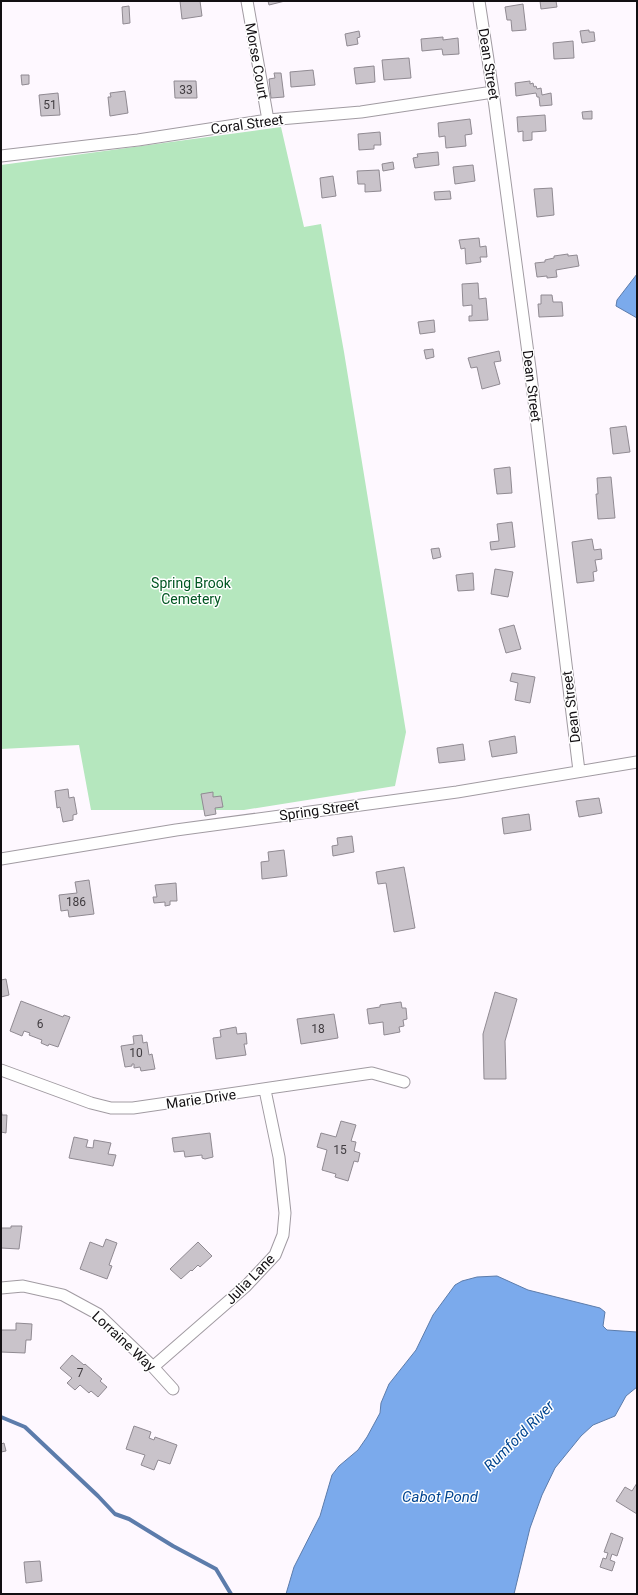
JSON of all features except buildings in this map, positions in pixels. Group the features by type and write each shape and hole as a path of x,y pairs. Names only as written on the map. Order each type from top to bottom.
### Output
{"street":[{"name":"Morse Court","path":"247,1 268,120"},
{"name":"Dean Street","path":"479,1 493,92 549,519 579,771"},
{"name":"Coral Street","path":"1,156 138,140 268,120 361,112 493,92"},
{"name":"Spring Street","path":"1,859 176,830 450,793 637,762"},
{"name":"Marie Drive","path":"1,1070 91,1103 111,1108 133,1108 265,1090 372,1073 404,1082"},
{"name":"Julia Lane","path":"153,1367 246,1286 275,1255 281,1241 285,1212 279,1156 265,1090"},
{"name":"Lorraine Way","path":"1,1288 23,1286 63,1295 98,1314 153,1367 172,1389"}],"green space":[{"name":"Spring Brook Cemetery","path":"281,127 304,227 321,224 344,352 406,732 395,786 244,810 91,810 79,745 1,749 1,165"}],"water":[{"path":"637,274 637,318 616,306 617,300"},
{"name":"Cabot Pond","path":"497,1276 528,1290 600,1308 605,1312 603,1326 607,1330 637,1332 637,1387 626,1396 615,1416 593,1425 581,1436 555,1468 542,1495 530,1528 514,1594 286,1594 294,1567 320,1516 332,1475 339,1466 358,1450 367,1437 380,1413 381,1403 389,1384 416,1350 433,1315 455,1285 462,1281 477,1277"}],"waterway":[{"path":"1,1417 25,1427 115,1514 129,1519 173,1546 216,1569 231,1594"}],"water label":[{"name":"Rumford River","path":"519,1436"}]}
